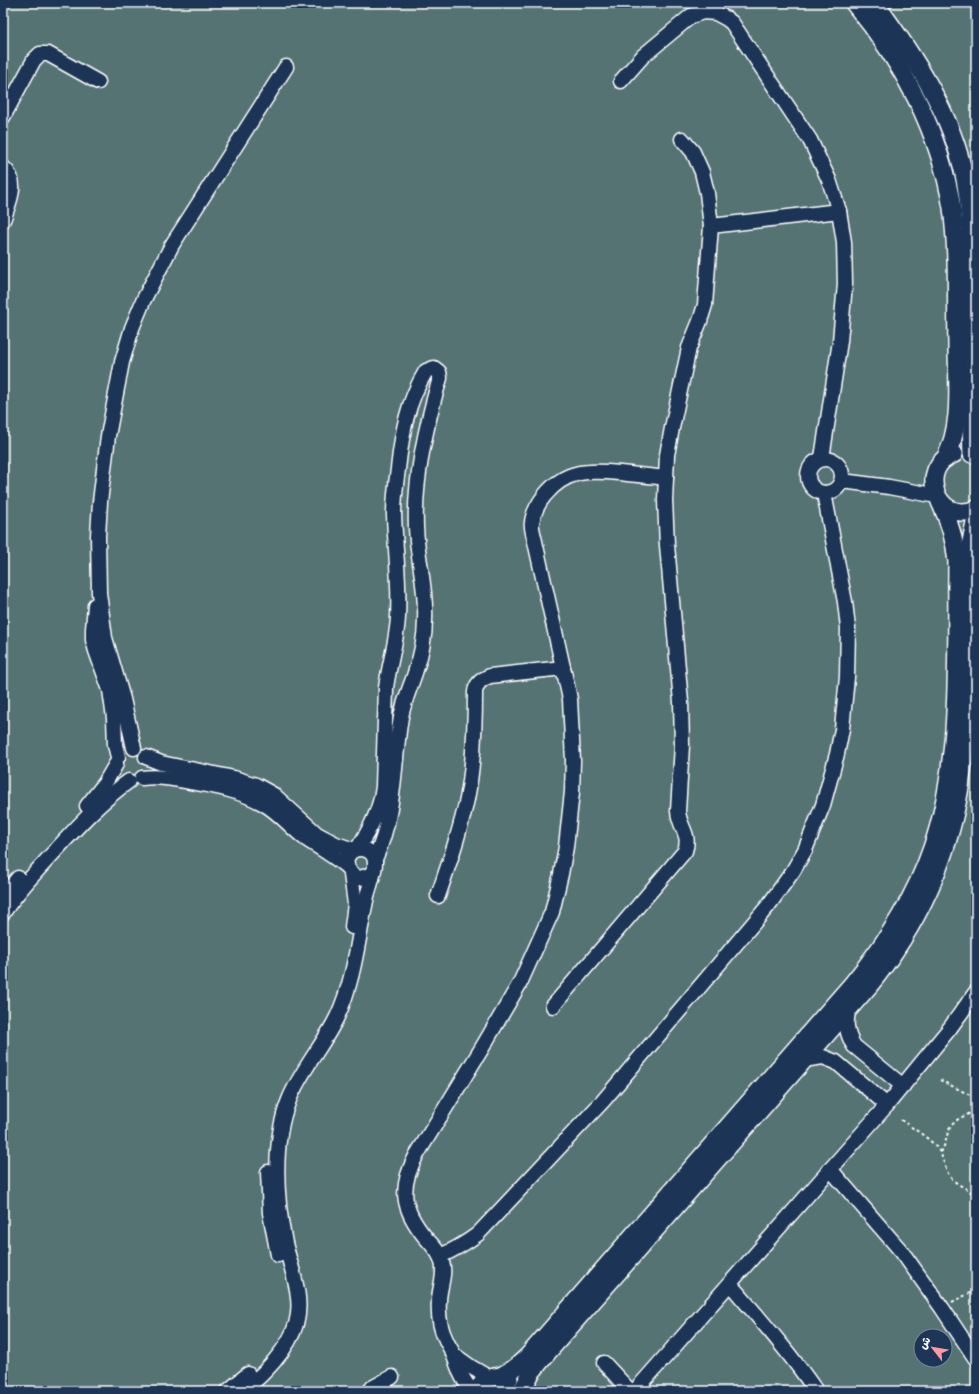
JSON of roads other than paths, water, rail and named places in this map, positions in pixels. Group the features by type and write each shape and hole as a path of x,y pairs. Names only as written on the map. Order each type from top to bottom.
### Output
{"street":[{"path":"476,1391 480,1384 516,1367 528,1357 838,1002 882,947 906,907 925,867 939,827 947,787 956,677 955,544 952,530 934,483 936,470 945,459 954,434 957,389 952,208 944,170 932,132 908,82 892,56 854,3"},
{"path":"875,3 904,43 929,85 950,131 965,178 972,237 974,389 971,438 974,454 958,453 945,459"},
{"path":"620,81 643,56 691,16 709,12 722,15 732,23 810,140 829,180 839,211 844,242 845,284 840,341 822,458"},
{"path":"3,117 34,60 40,54 44,53 52,56 98,82"},
{"path":"228,1391 252,1370 273,1348 284,1332 289,1315 288,1294 275,1242 270,1213 268,1172 271,1141 278,1110 283,1096 291,1079 328,1016 339,989 348,955 354,914 355,894 349,870 348,857 356,850 369,832 376,817 383,788 386,688 396,639 398,620 394,512 397,477 404,429 409,405 419,382 426,371 434,368 439,372 440,378 421,455 416,505 417,545 425,605 424,639 420,657 401,716 391,804 384,835 370,875 360,878 349,870 334,856 305,838 277,813 250,797 209,785 161,777 135,780 120,777 116,769 117,761 114,718 105,659 105,638 99,593 98,536 104,469 122,362 132,328 144,299 172,245 286,67"},
{"path":"553,1006 685,851 687,846 687,836 680,822 678,811 682,745 682,702 667,538 666,478 667,455 688,348 700,321 705,304 711,226 707,193 702,172 693,152 682,139"},
{"path":"3,167 11,178 13,188 3,220"},
{"path":"711,226 839,211"},
{"path":"828,458 838,463 842,472 842,481 833,492 818,492 808,480 809,468 817,460 828,458"},
{"path":"472,1391 460,1372 454,1355 445,1339 439,1318 439,1300 444,1274 440,1256 436,1249 424,1236 410,1214 404,1190 410,1167 416,1156 520,983 552,912 561,874 566,847 572,792 573,753 570,699 532,522 536,509 543,498 556,484 572,474 584,471 597,471 666,478"},
{"path":"842,481 889,487 939,499 946,506 958,512 976,509"},
{"path":"440,1256 454,1250 478,1234 603,1101 768,906 793,871 805,850 823,805 837,754 842,729 847,677 848,628 845,602 824,493"},
{"path":"454,1355 471,1368 494,1377 510,1380 521,1391 531,1373 548,1352 849,1008 894,954 915,919 934,879 949,835 959,788 966,732 971,542 976,516"},
{"path":"105,659 123,699 134,748"},
{"path":"438,896 461,825 467,799 474,745 475,692 477,685 480,680 490,676 563,668"},
{"path":"3,896 22,873 79,820 104,800 148,770 148,761 143,753 134,748 124,750 99,792 79,820 24,885 3,913"},
{"path":"146,757 161,763 234,778 256,785 278,798 317,834 336,844 356,850 361,848 370,851 374,865 355,963 344,1000 329,1032 300,1076 286,1109 281,1130 278,1166 279,1203 284,1240 297,1293 298,1314 296,1325 288,1342 274,1361 243,1391"},
{"path":"635,1391 887,1105 950,1028 976,993"},
{"path":"849,1008 846,1024 850,1039 854,1046 903,1086"},
{"path":"803,1060 823,1057 836,1062 887,1105"},
{"path":"830,1169 902,1252 976,1359"},
{"path":"730,1284 802,1370 816,1391"},
{"path":"604,1363 630,1391"},
{"path":"370,1391 372,1388 392,1377"}]}
